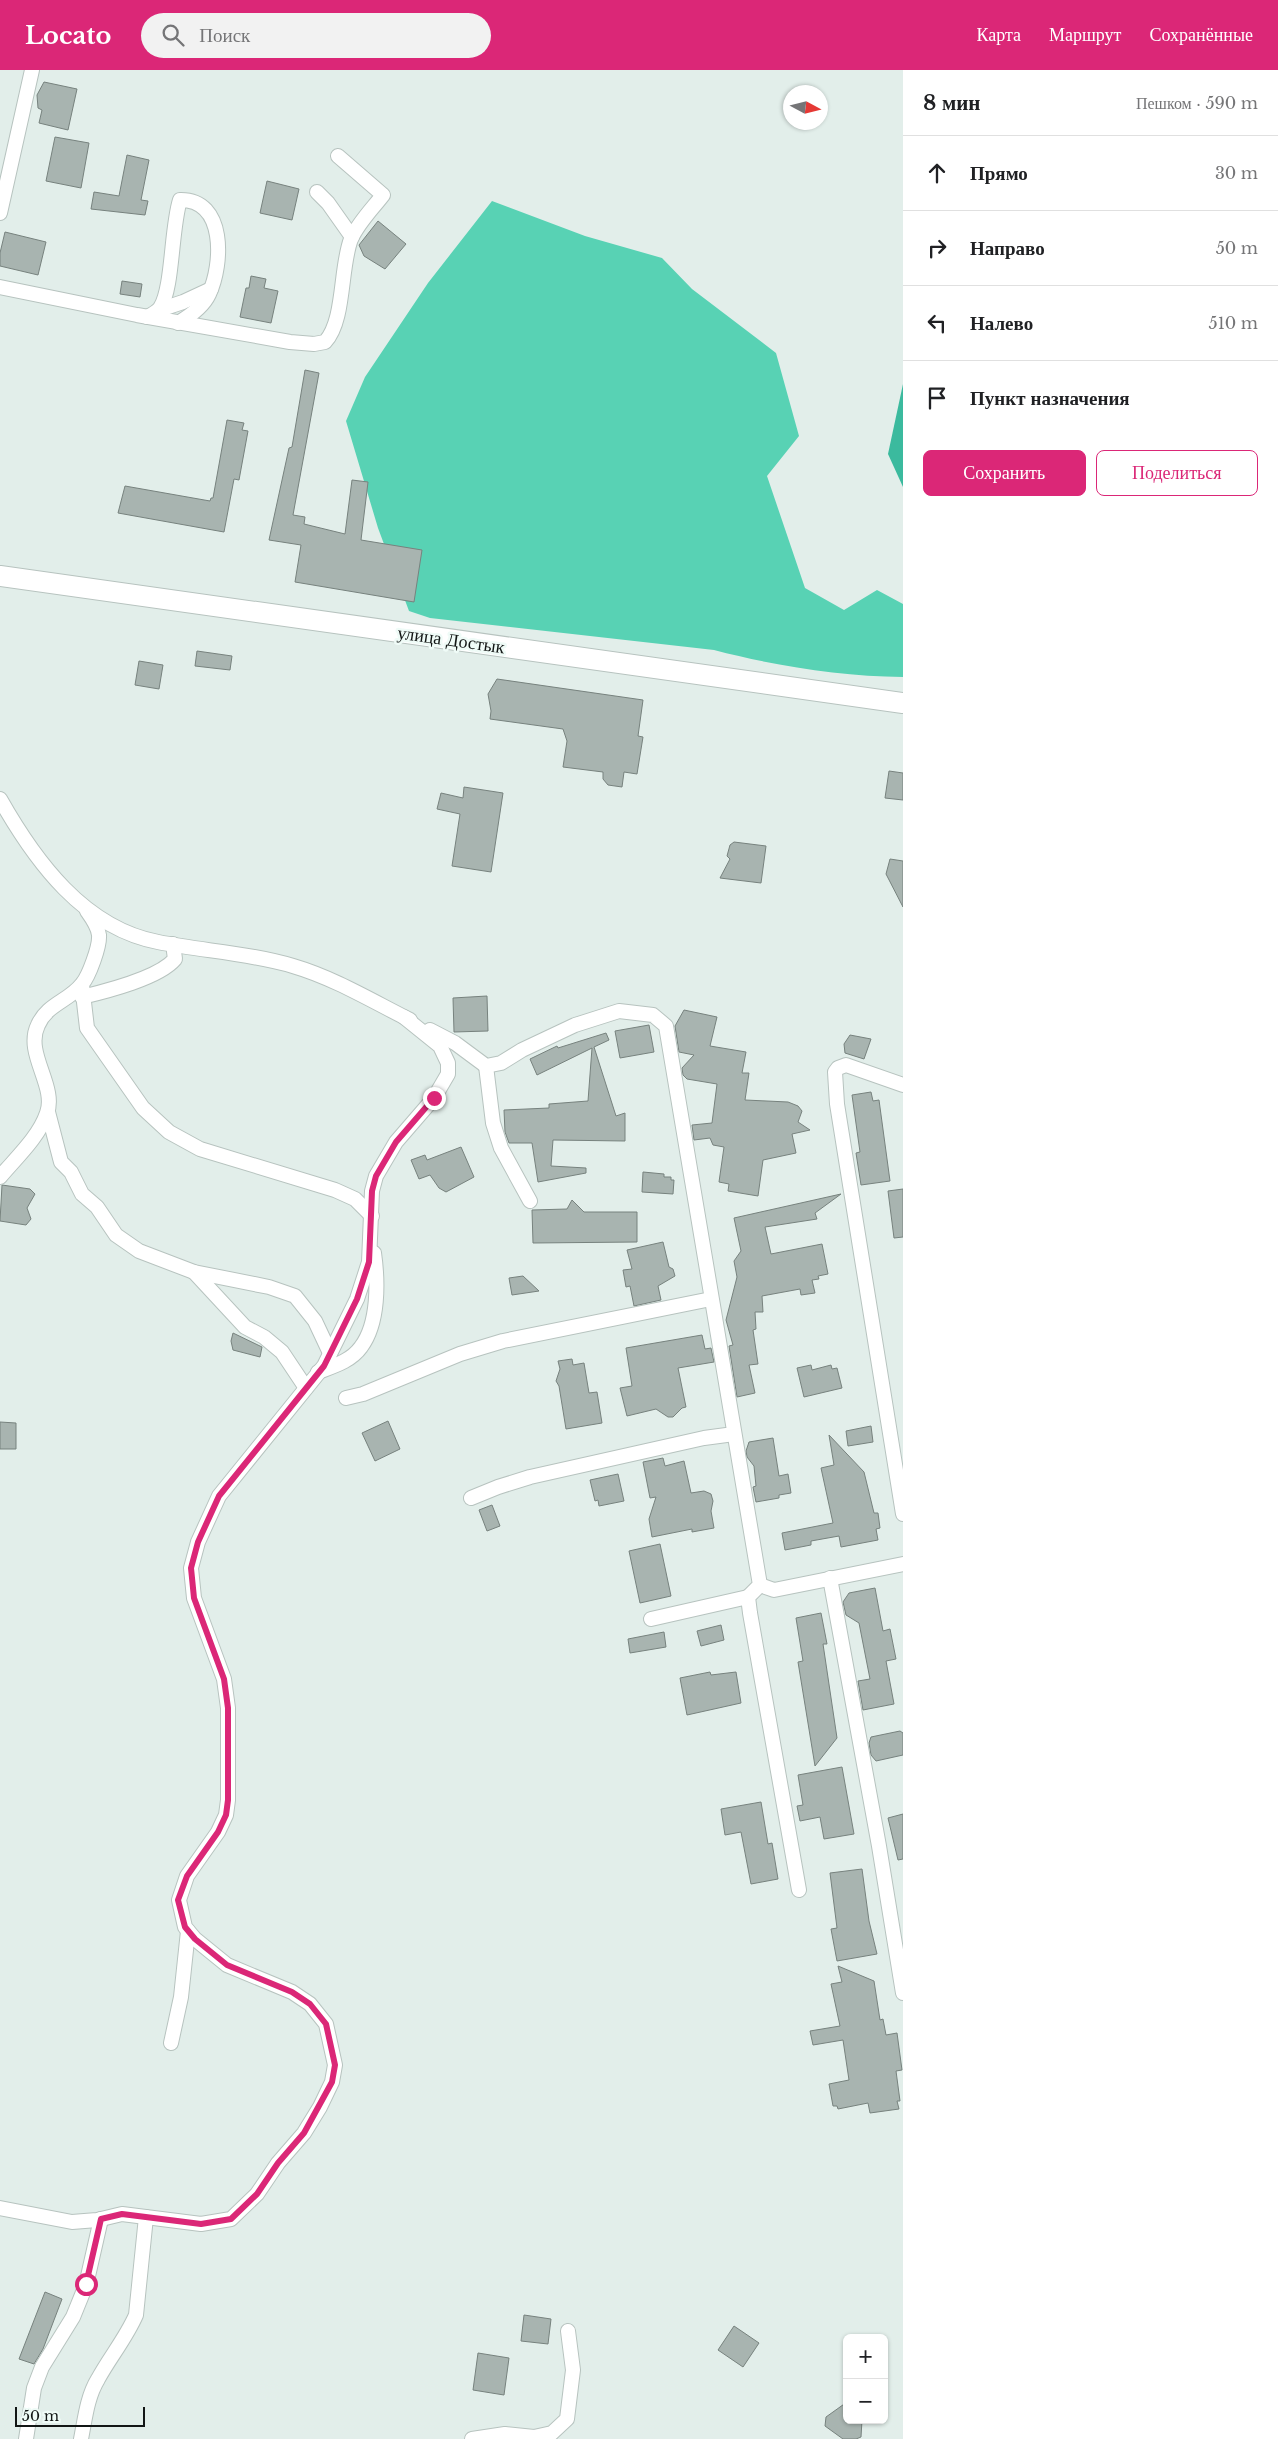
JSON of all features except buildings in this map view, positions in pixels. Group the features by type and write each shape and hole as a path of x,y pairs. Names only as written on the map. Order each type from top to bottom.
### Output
{"main road":[{"name":"улица Достык","path":"0,576 903,704"}],"street":[{"path":"0,213 32,70"},
{"path":"0,287 178,323 290,342 314,344 325,342 334,329 345,259 352,237 383,195 338,156"},
{"path":"317,192 352,237"},
{"path":"159,310 166,292 175,215 180,200 190,200 205,210 215,223 219,244 210,289 200,307 178,323"},
{"path":"147,317 159,310 183,302 210,289"},
{"path":"0,799 36,858 84,906 101,918 136,936 258,958 317,974 455,1043 486,1066 494,1123 501,1148 530,1201"},
{"path":"84,906 96,925 99,936 93,962 82,991 88,1028 143,1108 169,1132 200,1149 334,1190 355,1199 372,1216"},
{"path":"173,944 175,959 170,964 152,974 82,991 48,1008 37,1026 36,1049 40,1072 49,1092 48,1112 61,1162 71,1172 82,1194 97,1207 116,1235 139,1251 194,1272 269,1287 295,1296 315,1321 330,1353"},
{"path":"486,1066 500,1063 522,1050 575,1025 619,1010 653,1015 666,1026 760,1585"},
{"path":"0,2208 72,2222 101,2219 122,2214 201,2224 231,2219 257,2194 278,2163 304,2133 332,2082 335,2065 326,2024 310,2004 292,1992 227,1965 195,1939 185,1927 178,1900 187,1876 218,1832 226,1815 228,1800 227,1698 224,1679 194,1598 191,1568 198,1542 219,1496 306,1388 330,1353 357,1299 369,1262 372,1191 376,1176 396,1142 444,1083 448,1074 448,1063 445,1054 434,1039 404,1017"},
{"path":"445,1054 453,1051 466,1052"},
{"path":"903,1084 846,1066 838,1068 835,1072 837,1104 903,1514"},
{"path":"0,1177 38,1129 48,1112"},
{"path":"318,1372 344,1362 361,1347 371,1325 377,1271 371,1235"},
{"path":"194,1272 245,1327 264,1337 282,1352 306,1388"},
{"path":"346,1398 362,1394 460,1354 503,1341 711,1300"},
{"path":"471,1498 530,1477 704,1438 734,1434"},
{"path":"760,1585 774,1590 903,1564"},
{"path":"830,1578 879,1846 903,1993"},
{"path":"651,1620 748,1598 760,1585"},
{"path":"748,1598 799,1890"},
{"path":"171,2043 181,1997 188,1931"},
{"path":"81,2439 88,2402 97,2380 130,2329 136,2315 146,2217"},
{"path":"26,2439 34,2388 42,2367 72,2317 86,2284 101,2219"},
{"path":"472,2439 505,2434 534,2437 552,2433 567,2419 573,2370 568,2331"}],"shaded area":[{"path":"492,201 585,236 662,258 692,289 776,353 799,436 767,476 805,588 844,610 877,590 903,604 903,677 855,675 808,669 760,661 714,650 430,618 409,611 378,528 346,421 365,377 428,283"},
{"path":"903,384 903,487 888,454"}],"route":[{"path":"86,2284 101,2219 122,2214 201,2224 231,2219 257,2194 278,2163 304,2133 320,2107 332,2082 335,2065 326,2024 310,2004 292,1992 227,1965 195,1939 185,1927 178,1900 187,1876 203,1856 218,1832 226,1815 228,1800 228,1708 224,1679 194,1598 191,1568 198,1542 219,1496 324,1366 357,1299 369,1262 372,1191 376,1176 396,1142 434,1098"}]}
